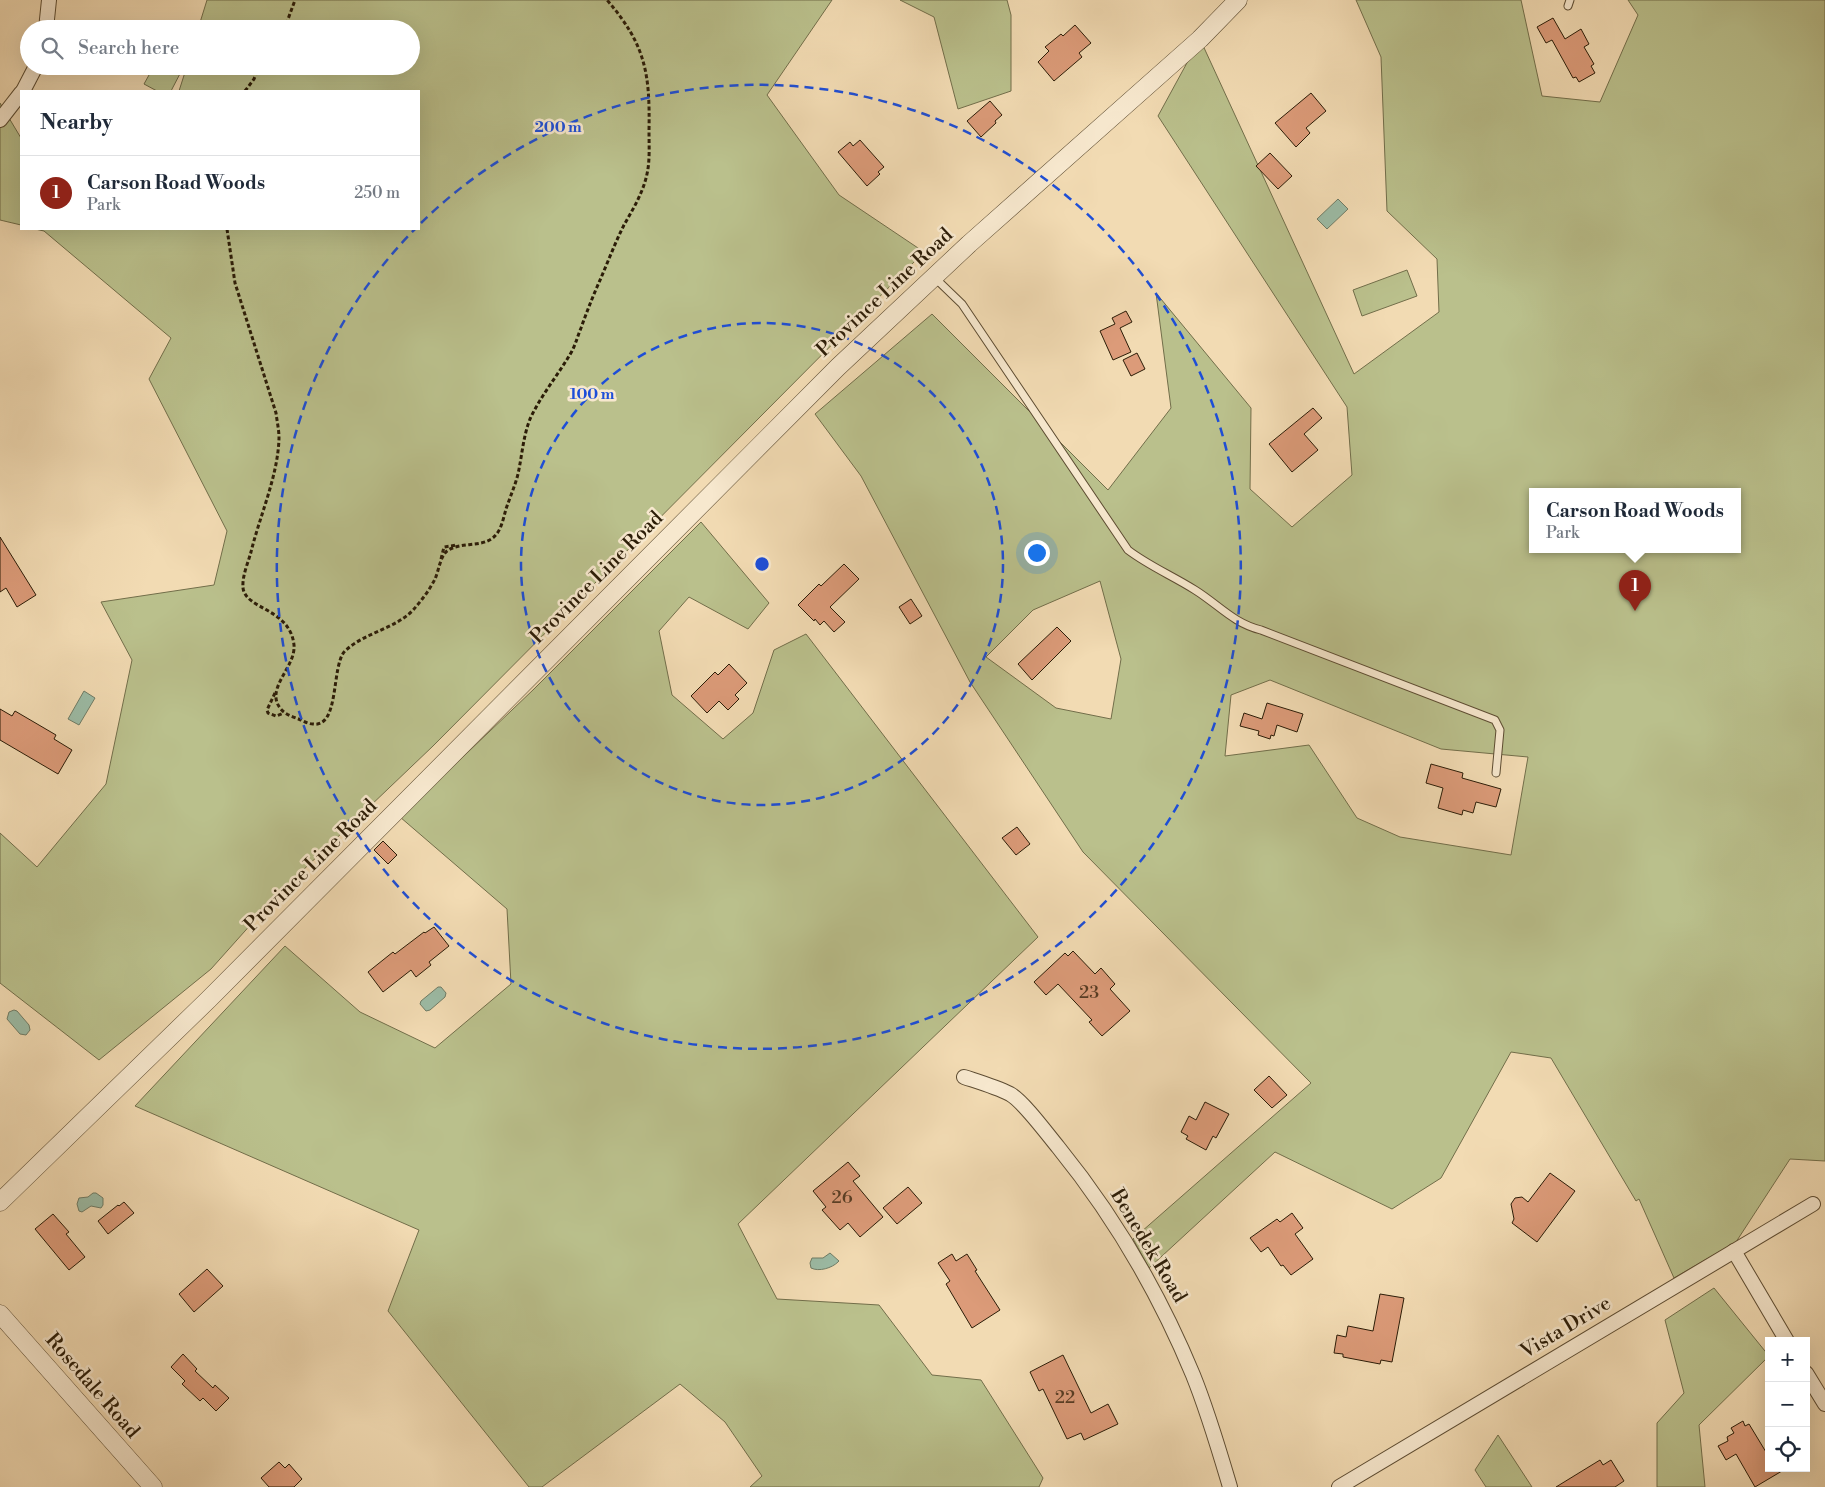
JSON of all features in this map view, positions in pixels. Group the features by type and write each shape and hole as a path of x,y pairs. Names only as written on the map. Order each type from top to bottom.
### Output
{"street":[{"path":"47,20 49,0"},
{"name":"Province Line Road","path":"0,1202 208,999 786,418 933,277 1200,40 1238,0"},
{"path":"23,90 31,75"},
{"path":"0,120 20,95"},
{"name":"Benedek Road","path":"964,1077 1012,1095 1038,1122 1078,1171 1114,1223 1146,1277 1175,1333 1210,1421 1230,1487"},
{"name":"Vista Drive","path":"1339,1487 1813,1204"},
{"path":"1734,1252 1785,1337"},
{"name":"Rosedale Road","path":"0,1314 153,1487"},
{"path":"1810,1380 1825,1404"}],"lane":[{"path":"933,277 962,304 1128,550 1142,561 1197,591 1234,620 1248,627 1261,630 1495,720 1500,730 1496,773"}],"path":[{"path":"288,20 294,0"},
{"path":"276,692 276,700 284,713 313,725 325,720 333,700 337,668 345,651 363,638 404,618 414,609 429,590 441,564 442,556 450,549 487,541 498,532 518,472 523,444 530,421 575,346 596,289 622,229 642,191 648,174 650,122 649,86 646,68 639,46 628,27 607,0"},
{"path":"245,90 255,75"},
{"path":"227,230 235,283 270,395 279,434 278,452 271,482 244,576 243,587 249,599 283,621 293,641 295,649 293,658 267,710 268,714 276,716 284,713"}],"shaded area":[{"path":"207,0 832,0 767,95 839,195 924,252 433,746 279,893 211,969 99,1060 0,983 0,833 37,867 106,784 132,660 101,602 214,585 227,531 149,379 171,338 44,231 40,230 420,230 420,90 179,90 184,75 420,75 420,20 201,20"},
{"path":"900,0 1007,0 1011,15 1011,91 958,109 934,17"},
{"path":"1356,0 1521,0 1542,96 1600,102 1638,15 1628,0 1825,0 1825,1161 1790,1159 1736,1242 1674,1278 1639,1199 1636,1201 1551,1058 1511,1052 1441,1178 1392,1209 1275,1152 1149,1268 1133,1239 1311,1083 1083,852 970,682 861,476 815,414 932,314 1108,490 1171,408 1156,293 1251,408 1250,489 1292,527 1352,475 1347,407 1158,116 1200,39 1354,374 1439,312 1437,259 1387,211 1381,57","holes":["1100,581 1121,659 1111,719 1056,708 986,657 1033,610","1270,680 1441,749 1528,757 1511,855 1400,837 1357,818 1309,745 1225,756 1231,695"]},
{"path":"149,75 179,75 172,90 155,90 144,84"},
{"path":"0,103 20,136 20,225 0,220"},
{"path":"1338,199 1348,209 1327,229 1317,219"},
{"path":"1407,270 1417,296 1362,316 1353,290"},
{"path":"701,522 769,603 748,629 689,597 659,631 672,695 723,739 753,713 774,650 806,634 1038,937 738,1224 777,1299 879,1305 932,1375 981,1380 1043,1478 1039,1487 750,1487 762,1476 725,1422 680,1384 542,1487 529,1487 388,1311 419,1230 135,1106 285,946 360,1012 435,1048 511,984 507,909 400,817 534,689"},
{"path":"84,691 95,698 79,725 68,719"},
{"path":"438,987 441,987 446,993 445,997 430,1010 426,1011 420,1004 421,1001"},
{"path":"14,1010 29,1025 30,1030 26,1035 20,1034 7,1019 9,1012"},
{"path":"93,1193 103,1198 101,1208 91,1206 82,1212 79,1211 77,1204 79,1198 88,1197"},
{"path":"830,1253 839,1261 829,1268 811,1268 812,1258 823,1258"},
{"path":"1714,1288 1765,1351 1765,1360 1699,1425 1705,1487 1657,1487 1657,1423 1684,1393 1665,1320"},
{"path":"1498,1435 1532,1487 1486,1487 1475,1470"}],"building":[{"path":"1553,18 1565,39 1581,29 1589,44 1584,47 1594,64 1591,66 1595,73 1579,82 1576,77 1573,78 1552,40 1546,43 1537,27"},
{"path":"1075,25 1091,43 1079,53 1082,57 1054,81 1038,62 1049,51 1045,47 1061,34 1063,36"},
{"path":"1311,93 1326,111 1306,128 1310,133 1296,147 1275,123"},
{"path":"990,101 1002,115 981,137 967,121"},
{"path":"860,140 884,167 878,172 880,174 867,186 838,152 850,142 853,146"},
{"path":"1270,153 1292,176 1278,189 1256,166"},
{"path":"1126,311 1132,322 1120,328 1131,352 1113,360 1100,331 1115,324 1112,318"},
{"path":"1137,353 1145,369 1131,376 1123,360"},
{"path":"1313,408 1322,418 1304,434 1318,450 1292,472 1269,444"},
{"path":"0,537 36,595 17,607 6,588 0,592"},
{"path":"844,564 859,579 830,607 845,622 834,632 824,621 820,625 815,619 814,621 798,605 819,584 821,586"},
{"path":"911,599 922,616 910,624 899,607"},
{"path":"1057,627 1071,641 1032,680 1018,664"},
{"path":"729,664 747,683 735,695 739,699 728,710 719,701 707,713 691,696 715,672 718,675"},
{"path":"1267,703 1303,714 1297,732 1277,725 1274,736 1271,735 1270,739 1258,735 1259,731 1240,726 1244,713 1262,719"},
{"path":"0,709 12,716 15,711 56,735 54,739 72,750 58,774 0,740"},
{"path":"1431,764 1463,773 1462,778 1501,789 1496,807 1476,802 1473,813 1463,810 1462,815 1438,808 1443,788 1426,783"},
{"path":"1017,827 1030,844 1016,855 1002,838"},
{"path":"383,841 397,855 388,864 374,850"},
{"path":"434,927 449,946 429,962 431,965 416,977 411,970 383,992 368,972 393,952 395,954 424,932"},
{"path":"1073,951 1095,974 1101,968 1115,984 1110,989 1130,1011 1102,1036 1089,1022 1092,1020 1058,984 1046,995 1034,982 1065,953 1068,956"},
{"path":"1269,1076 1287,1095 1272,1108 1254,1090"},
{"path":"1205,1102 1229,1114 1216,1138 1213,1136 1206,1150 1186,1139 1188,1136 1181,1132 1189,1116 1196,1120"},
{"path":"848,1162 860,1176 853,1181 883,1217 860,1237 848,1223 840,1230 822,1210 826,1207 813,1191"},
{"path":"1550,1173 1575,1191 1537,1242 1512,1223 1514,1219 1511,1204 1515,1198 1522,1197 1528,1202"},
{"path":"908,1187 922,1203 897,1224 883,1208"},
{"path":"124,1202 134,1213 108,1234 98,1221"},
{"path":"1292,1213 1303,1228 1295,1234 1313,1259 1291,1275 1283,1265 1281,1266 1268,1247 1261,1252 1250,1238 1277,1219 1280,1222"},
{"path":"53,1214 69,1232 66,1234 85,1257 69,1270 35,1229"},
{"path":"952,1254 956,1261 967,1254 977,1270 975,1271 1000,1310 972,1328 946,1284 950,1281 938,1263"},
{"path":"207,1269 223,1286 194,1312 179,1294"},
{"path":"1380,1294 1404,1298 1392,1362 1381,1360 1380,1364 1343,1357 1343,1354 1334,1353 1337,1335 1346,1337 1348,1326 1373,1331"},
{"path":"183,1354 197,1369 195,1371 213,1388 215,1385 229,1398 216,1411 203,1398 200,1401 182,1384 185,1381 171,1367"},
{"path":"1063,1355 1091,1413 1108,1404 1118,1424 1084,1440 1081,1433 1067,1439 1043,1389 1039,1391 1030,1372"},
{"path":"1743,1421 1745,1426 1749,1424 1765,1450 1765,1472 1780,1472 1755,1487 1736,1454 1726,1460 1718,1446 1728,1441 1727,1437 1734,1433 1731,1428"},
{"path":"1600,1460 1603,1465 1611,1460 1624,1481 1615,1487 1556,1487"},
{"path":"279,1462 285,1468 289,1464 302,1479 294,1487 269,1487 261,1478"}],"place":[{"name":"Carson Road Woods","path":"1635,611"}]}
